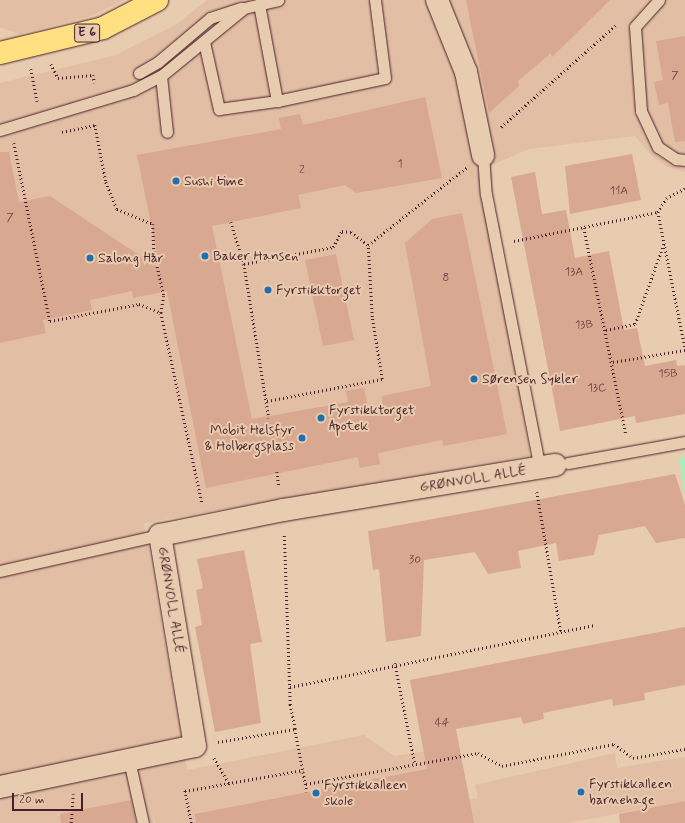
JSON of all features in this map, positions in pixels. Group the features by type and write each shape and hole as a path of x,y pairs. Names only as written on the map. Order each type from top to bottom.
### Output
{"highway":[{"name":"E 6","path":"0,53 103,28 157,0"}],"street":[{"path":"437,0 466,72 483,155"},
{"name":"GRØNVOLL ALLÉ","path":"203,748 160,535 283,510 549,467"},
{"path":"0,787 129,760 203,748"}],"lane":[{"path":"139,73 158,62 210,18 278,0"},
{"path":"204,42 219,109 277,101 385,78 375,0"},
{"path":"659,0 635,27 641,111 658,147 676,159 685,160"},
{"path":"259,4 277,101"},
{"path":"0,130 110,100 162,76 244,8"},
{"path":"162,76 167,132"},
{"path":"483,155 496,242 549,467 685,442"},
{"path":"0,571 160,535"},
{"path":"129,760 143,823"}],"path":[{"path":"31,68 40,120"},
{"path":"58,132 95,125 106,182 117,209 153,224 154,251 164,296 161,312 206,526"},
{"path":"21,140 14,141 50,321 140,304 161,312"},
{"path":"685,189 667,198 658,212 685,347"},
{"path":"496,242 526,240 658,212"},
{"path":"231,222 244,264 269,418"},
{"path":"584,228 613,362 629,453"},
{"path":"244,264 333,247 342,231 351,232 368,245"},
{"path":"606,330 635,324 664,242"},
{"path":"267,401 382,379 372,316"},
{"path":"613,362 685,350"},
{"path":"549,467 561,632"},
{"path":"283,510 290,687 295,729 307,792"},
{"path":"290,687 395,664 594,625"},
{"path":"395,664 415,764"},
{"path":"229,783 203,748 295,729"},
{"path":"306,784 478,753 502,766 614,744 633,758 685,749"},
{"path":"191,823 185,791 302,770"},
{"path":"71,823 73,790"}],"shaded area":[{"path":"0,0 125,0 88,17 19,34 0,27"},
{"path":"207,0 685,0 685,172 667,167 652,156 635,136 529,149 485,168 530,456 144,523 187,770 364,735 394,756 455,747 468,800 478,798 475,785 615,753 617,768 685,757 685,801 568,823 155,823 152,812 154,823 0,823 0,83 116,55 177,24"}],"green space":[{"path":"685,457 685,496 679,458"}],"building":[{"path":"466,0 610,0 552,57 551,53 518,81 519,86 489,113"},
{"path":"685,36 685,141 675,142 668,103 659,105 654,82 663,80 656,41"},
{"path":"425,97 442,178 356,193 345,185 298,195 301,208 212,226 252,419 348,402 346,391 364,388 370,416 382,415 382,396 431,386 405,243 432,219 462,213 507,434 443,446 442,440 378,453 380,464 360,468 358,457 206,488 167,291 133,298 132,291 90,300 92,310 43,320 46,333 0,343 0,152 9,152 19,202 50,196 160,269 137,155 281,129 279,118 300,114 303,125"},
{"path":"632,154 641,200 570,214 565,166"},
{"path":"535,172 542,214 566,210 575,258 609,251 624,330 637,328 645,366 676,360 677,366 685,365 685,414 636,423 635,416 560,431 511,177"},
{"path":"336,254 354,340 323,346 305,260"},
{"path":"675,474 685,505 685,538 656,543 645,526 599,535 594,555 559,561 556,543 518,551 521,568 488,574 475,552 424,560 421,636 386,642 379,569 373,570 368,531"},
{"path":"244,550 262,642 250,644 261,723 215,732 195,627 202,625 196,590 203,588 197,559"},
{"path":"685,627 685,685 644,693 645,700 613,706 612,699 543,713 544,719 523,724 521,717 456,729 474,823 196,823 195,814 427,769 410,680"},
{"path":"131,800 136,823 61,823 60,814"},
{"path":"685,801 685,823 620,823 619,814"}],"place":[{"name":"Sushi time","path":"176,181"},
{"name":"Baker Hansen","path":"205,256"},
{"name":"Salong Hår","path":"90,258"},
{"name":"Fyrstikktorget","path":"268,290"},
{"name":"Sørensen Sykler","path":"474,379"},
{"name":"Fyrstikktorget Apotek","path":"321,418"},
{"name":"Mobit Helsfyr & Holbergsplass","path":"302,438"},
{"name":"Fyrstikkalleen barnehage","path":"581,792"},
{"name":"Fyrstikkalleen skole","path":"316,793"}]}
